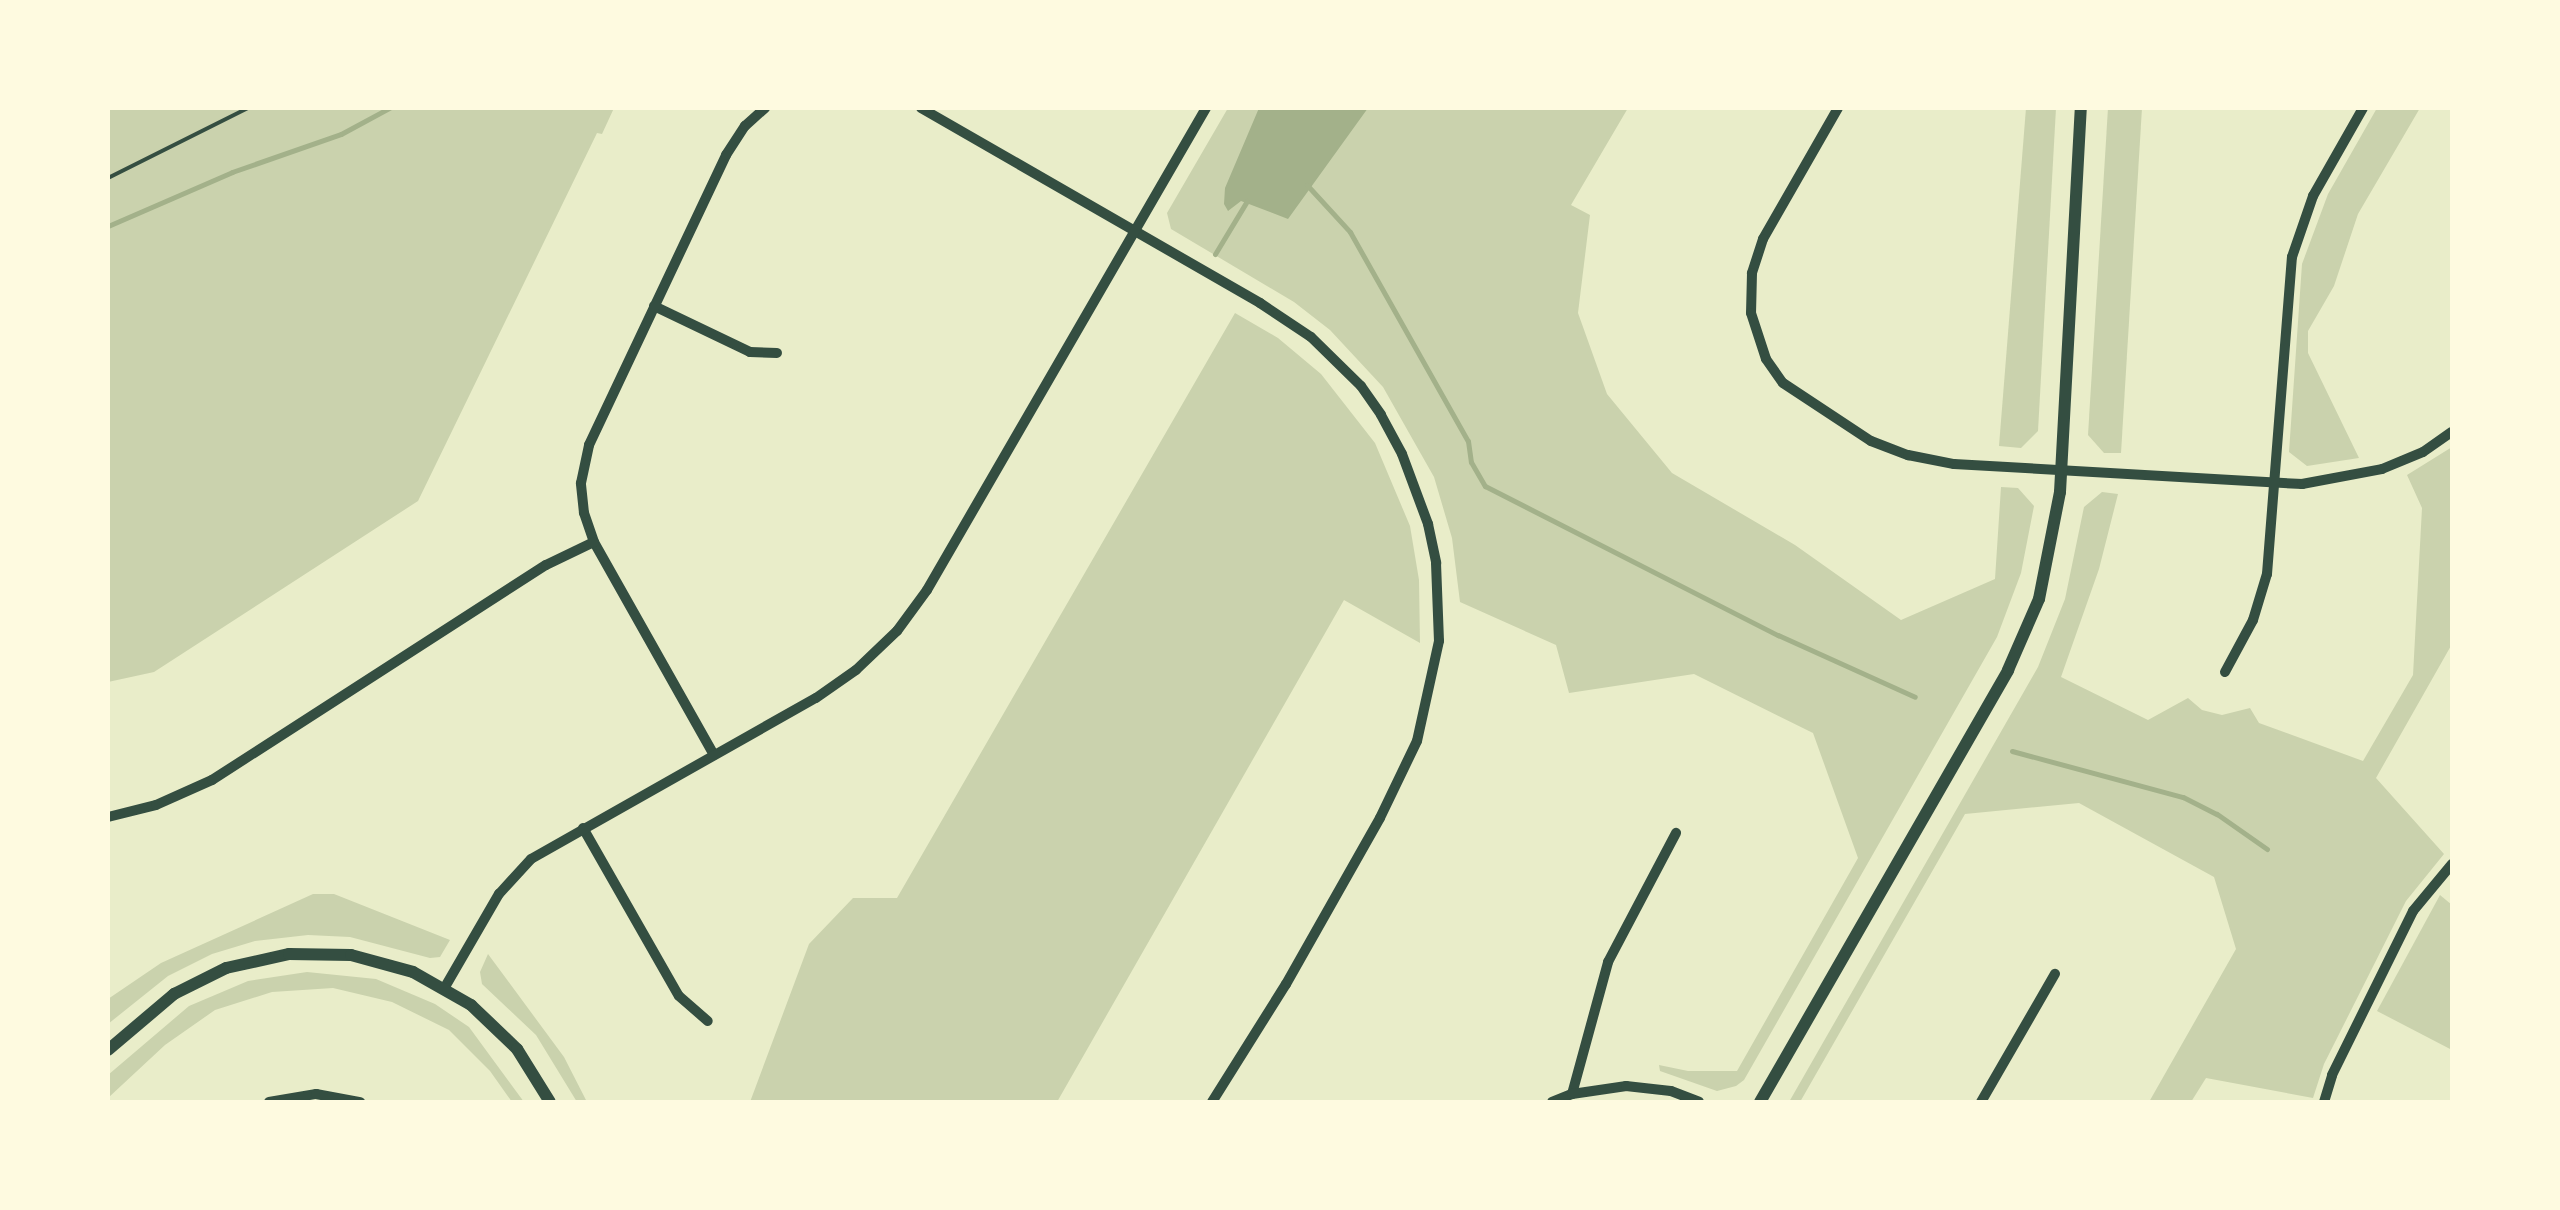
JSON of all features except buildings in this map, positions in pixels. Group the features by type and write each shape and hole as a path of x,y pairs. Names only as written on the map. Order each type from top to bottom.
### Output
{"street":[{"path":"714,754 594,542 582,503 584,460 732,146 765,108"},
{"path":"921,108 1277,313 1311,337 1361,386 1410,472 1428,524 1438,576 1437,662 1410,757 1286,984 1212,1102"},
{"path":"444,987 516,872 583,828 834,686 874,654 906,620 1206,108"},
{"path":"1838,108 1763,239 1753,266 1751,313 1766,360 1800,398 1897,452 1954,464 2310,483 2358,476 2416,455 2452,432"},
{"path":"1760,1102 2017,654 2049,562 2062,470 2081,108"},
{"path":"2225,672 2262,596 2292,257 2314,196 2363,108"},
{"path":"654,306 750,352 777,354"},
{"path":"108,817 144,809 212,780 546,566 594,542"},
{"path":"583,828 680,996 708,1021"},
{"path":"1572,1094 1608,962 1676,832"},
{"path":"2324,1102 2332,1074 2414,912 2452,864"},
{"path":"108,1050 174,994 208,975 256,959 306,953 351,955 398,966 444,987 506,1036 550,1102"},
{"path":"1981,1102 2055,974"},
{"path":"1552,1102 1572,1094 1643,1087 1672,1091 1700,1102"},
{"path":"269,1102 316,1094 360,1102"}],"path":[{"path":"108,178 248,108"}],"shaded area":[{"path":"108,108 614,108 602,134 597,133 418,501 154,672 108,682"},
{"path":"1228,108 1628,108 1571,205 1590,215 1578,313 1607,394 1672,473 1795,545 1901,620 1995,579 2001,487 2018,488 2034,506 2021,573 1997,637 1744,1080 1736,1086 1717,1091 1660,1071 1659,1065 1688,1071 1737,1071 1858,858 1813,733 1694,674 1569,693 1556,645 1460,602 1452,538 1434,477 1383,387 1330,330 1294,302 1171,229 1167,213"},
{"path":"1259,108 1368,108 1288,219 1241,201 1228,211 1224,204 1225,188"},
{"path":"2026,108 2056,108 2038,431 2021,448 1999,446"},
{"path":"2108,108 2142,108 2121,453 2104,453 2088,435"},
{"path":"2377,108 2420,108 2358,214 2334,286 2308,331 2308,353 2359,458 2307,466 2289,452 2302,264 2328,194"},
{"path":"1235,313 1278,338 1321,374 1375,443 1410,526 1419,580 1420,643 1344,600 1057,1102 750,1102 809,944 853,898 897,898"},
{"path":"2452,447 2452,644 2376,778 2444,854 2406,901 2324,1064 2313,1098 2206,1078 2191,1102 2149,1102 2236,949 2214,877 2079,803 1965,814 1800,1102 1789,1102 2038,667 2065,599 2084,507 2102,492 2118,494 2099,569 2061,677 2148,720 2188,698 2202,710 2222,715 2250,708 2259,723 2363,761 2413,675 2422,508 2407,475"},
{"path":"313,894 334,894 450,940 440,957 430,958 350,937 308,935 255,941 212,954 168,976 108,1024 108,999 161,963"},
{"path":"2440,895 2452,905 2452,1050 2377,1011"},
{"path":"488,954 564,1057 587,1102 577,1102 536,1035 482,984 480,972"},
{"path":"307,972 376,979 435,1004 469,1027 524,1102 512,1102 490,1071 449,1030 392,1002 333,988 272,992 215,1010 165,1045 108,1098 108,1075 189,1006 248,981"}],"waterway":[{"path":"108,226 232,172 341,134 389,108"},
{"path":"1307,185 1350,232 1468,441 1471,462 1485,486 1778,635 1915,697"},
{"path":"1215,254 1247,201"},
{"path":"2012,751 2183,797 2217,814 2267,849"}]}
